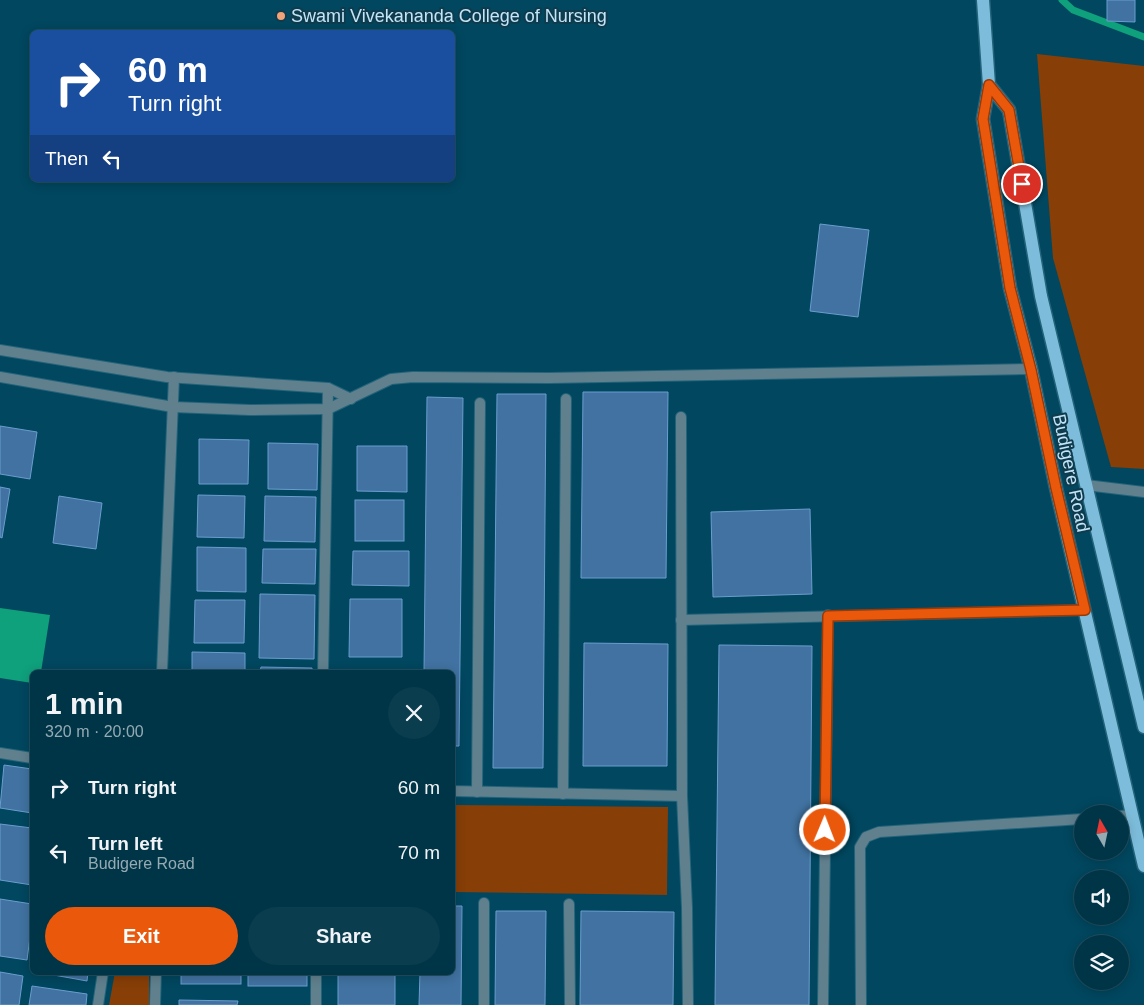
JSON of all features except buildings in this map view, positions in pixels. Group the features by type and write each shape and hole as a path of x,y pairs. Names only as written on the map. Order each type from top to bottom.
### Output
{"main road":[{"name":"Budigere Road","path":"983,0 989,85 983,119 1010,288 1031,370 1056,488 1085,610 1124,805"},
{"name":"Budigere Road","path":"989,85 1009,110 1041,296 1144,726"},
{"name":"Budigere Road","path":"1129,824 1144,866"}],"street":[{"path":"0,350 174,378 328,388 351,399"},
{"path":"0,377 173,407 328,409 391,379 413,377 549,378 1031,370"},
{"path":"162,670 174,378"},
{"path":"323,670 328,388"},
{"path":"563,794 566,399"},
{"path":"477,792 480,403"},
{"path":"681,417 682,796 687,908 688,1005"},
{"path":"1086,485 1144,492"},
{"path":"681,620 1085,610"},
{"path":"823,1005 828,616"},
{"path":"0,753 30,758"},
{"path":"455,791 682,796"},
{"path":"861,1005 860,847 866,837 879,832 1074,820"},
{"path":"484,903 484,1005"},
{"path":"569,904 570,1005"},
{"path":"98,1005 103,975"},
{"path":"155,1005 156,975"},
{"path":"316,975 316,1005"}],"shaded area":[{"path":"1037,54 1144,66 1144,469 1111,467 1053,258"},
{"path":"0,608 50,615 41,670 30,670 30,683 0,678"},
{"path":"455,805 668,807 667,895 455,892"},
{"path":"114,975 149,975 149,1005 109,1005"}],"waterway":[{"path":"1062,0 1073,10 1144,37"}],"place":[{"name":"Swami Vivekananda College of Nursing","path":"281,16"}],"route":[{"path":"825,830 828,616 1085,610 1056,488 1031,370 1010,288 983,119 989,85 1009,110 1022,184"}]}
